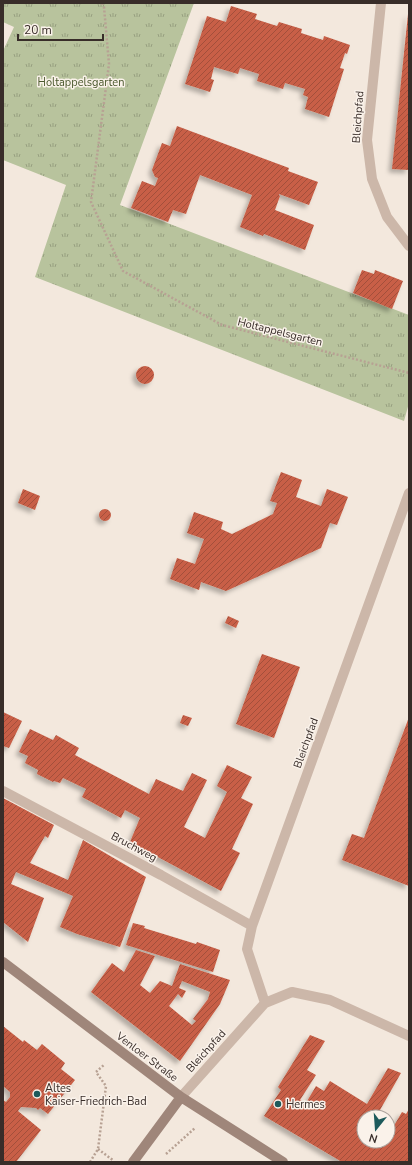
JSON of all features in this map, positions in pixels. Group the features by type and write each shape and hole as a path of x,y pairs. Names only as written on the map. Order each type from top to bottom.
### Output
{"main road":[{"name":"Venloer Straße","path":"3,962 181,1097 283,1162"},
{"path":"133,1162 181,1097"}],"street":[{"name":"Bleichpfad","path":"381,3 367,140 372,179 387,217 409,246"},
{"name":"Bleichpfad","path":"265,1003 247,949 252,926 409,493"},
{"name":"Bruchweg","path":"3,791 161,875 252,926"},
{"name":"Bleichpfad","path":"181,1097 265,1003 292,992 330,1000 409,1036"}],"path":[{"name":"Holtappelsgarten","path":"102,3 104,7 109,64 91,202 123,271 222,325 409,373"},
{"path":"90,1162 98,1149 106,1086 96,1072 118,1049"},
{"path":"163,1156 208,1115"},
{"path":"98,1149 116,1162"}],"green space":[{"name":"Holtappelsgarten","path":"3,3 194,3 120,205 409,315 409,403 404,421 35,277 66,185 3,160 3,51 14,27 3,22"}],"building":[{"path":"231,6 257,14 255,19 277,26 279,22 302,29 301,33 323,40 324,36 350,45 347,54 345,53 340,68 344,69 329,117 305,109 308,97 303,95 305,89 285,83 283,89 257,81 259,74 240,68 238,74 214,67 211,79 214,80 210,92 185,84 207,16 226,22"},
{"path":"408,14 409,15 409,170 392,169"},
{"path":"177,126 289,168 288,171 318,182 309,205 279,194 280,196 275,210 314,225 305,250 264,234 263,236 240,227 252,195 200,175 186,214 173,210 168,222 131,208 142,181 155,186 158,178 155,177 152,170 162,143 170,146"},
{"path":"362,270 374,274 375,270 403,281 392,309 353,293"},
{"path":"145,366 151,369 154,375 151,381 145,384 139,381 136,375 139,369"},
{"path":"281,472 302,480 296,497 321,506 327,489 348,497 337,525 330,523 321,548 226,591 201,582 199,590 170,579 177,558 195,564 204,539 187,533 194,512 223,522 221,529 232,534 273,514 277,503 270,501"},
{"path":"23,489 40,496 35,510 18,503"},
{"path":"107,509 110,510 110,520 103,521 100,520 99,513 100,510"},
{"path":"228,616 239,621 236,628 225,623"},
{"path":"262,654 300,667 274,738 236,724"},
{"path":"3,712 22,721 9,748 3,746"},
{"path":"183,715 192,718 188,726 180,723"},
{"path":"409,717 409,886 342,860 352,834 364,838"},
{"path":"30,729 53,740 56,735 79,748 75,755 149,794 156,779 183,791 192,773 207,780 184,827 205,838 227,792 217,786 227,765 252,777 241,798 253,804 232,849 240,853 221,891 130,842 140,818 125,810 121,818 82,797 86,789 63,778 60,783 53,782 37,774 38,770 25,763 28,756 19,752"},
{"path":"3,798 54,825 48,838 45,836 30,863 68,880 83,840 146,877 120,947 77,934 60,927 73,896 16,872 11,884 44,898 28,942 3,922"},
{"path":"133,923 145,926 144,928 196,944 197,942 220,950 213,972 126,945"},
{"path":"136,950 155,956 140,985 150,993 160,981 172,986 180,964 230,980 220,1004 180,1061 91,992 112,963 124,972","holes":["182,981 210,992 208,999 193,1019 196,1021 192,1025 169,1006 178,994 182,998 186,991 179,988"]},
{"name":"Altes Kaiser-Friedrich-Bad","path":"3,1026 23,1042 24,1040 37,1050 42,1044 65,1063 61,1069 75,1080 48,1114 40,1108 38,1110 36,1108 21,1107 18,1111 41,1130 16,1162 3,1162 3,1100 6,1102 10,1097 10,1092 3,1086"},
{"path":"310,1035 325,1041 307,1070 316,1075 300,1100 306,1103 316,1086 324,1091 330,1081 367,1104 388,1068 401,1073 381,1109 356,1109 356,1149 396,1149 396,1122 402,1112 406,1114 409,1109 409,1162 342,1162 264,1116 281,1090 278,1087"}],"place":[{"name":"Altes Kaiser-Friedrich-Bad","path":"37,1094"},
{"name":"Hermes","path":"278,1104"}]}
